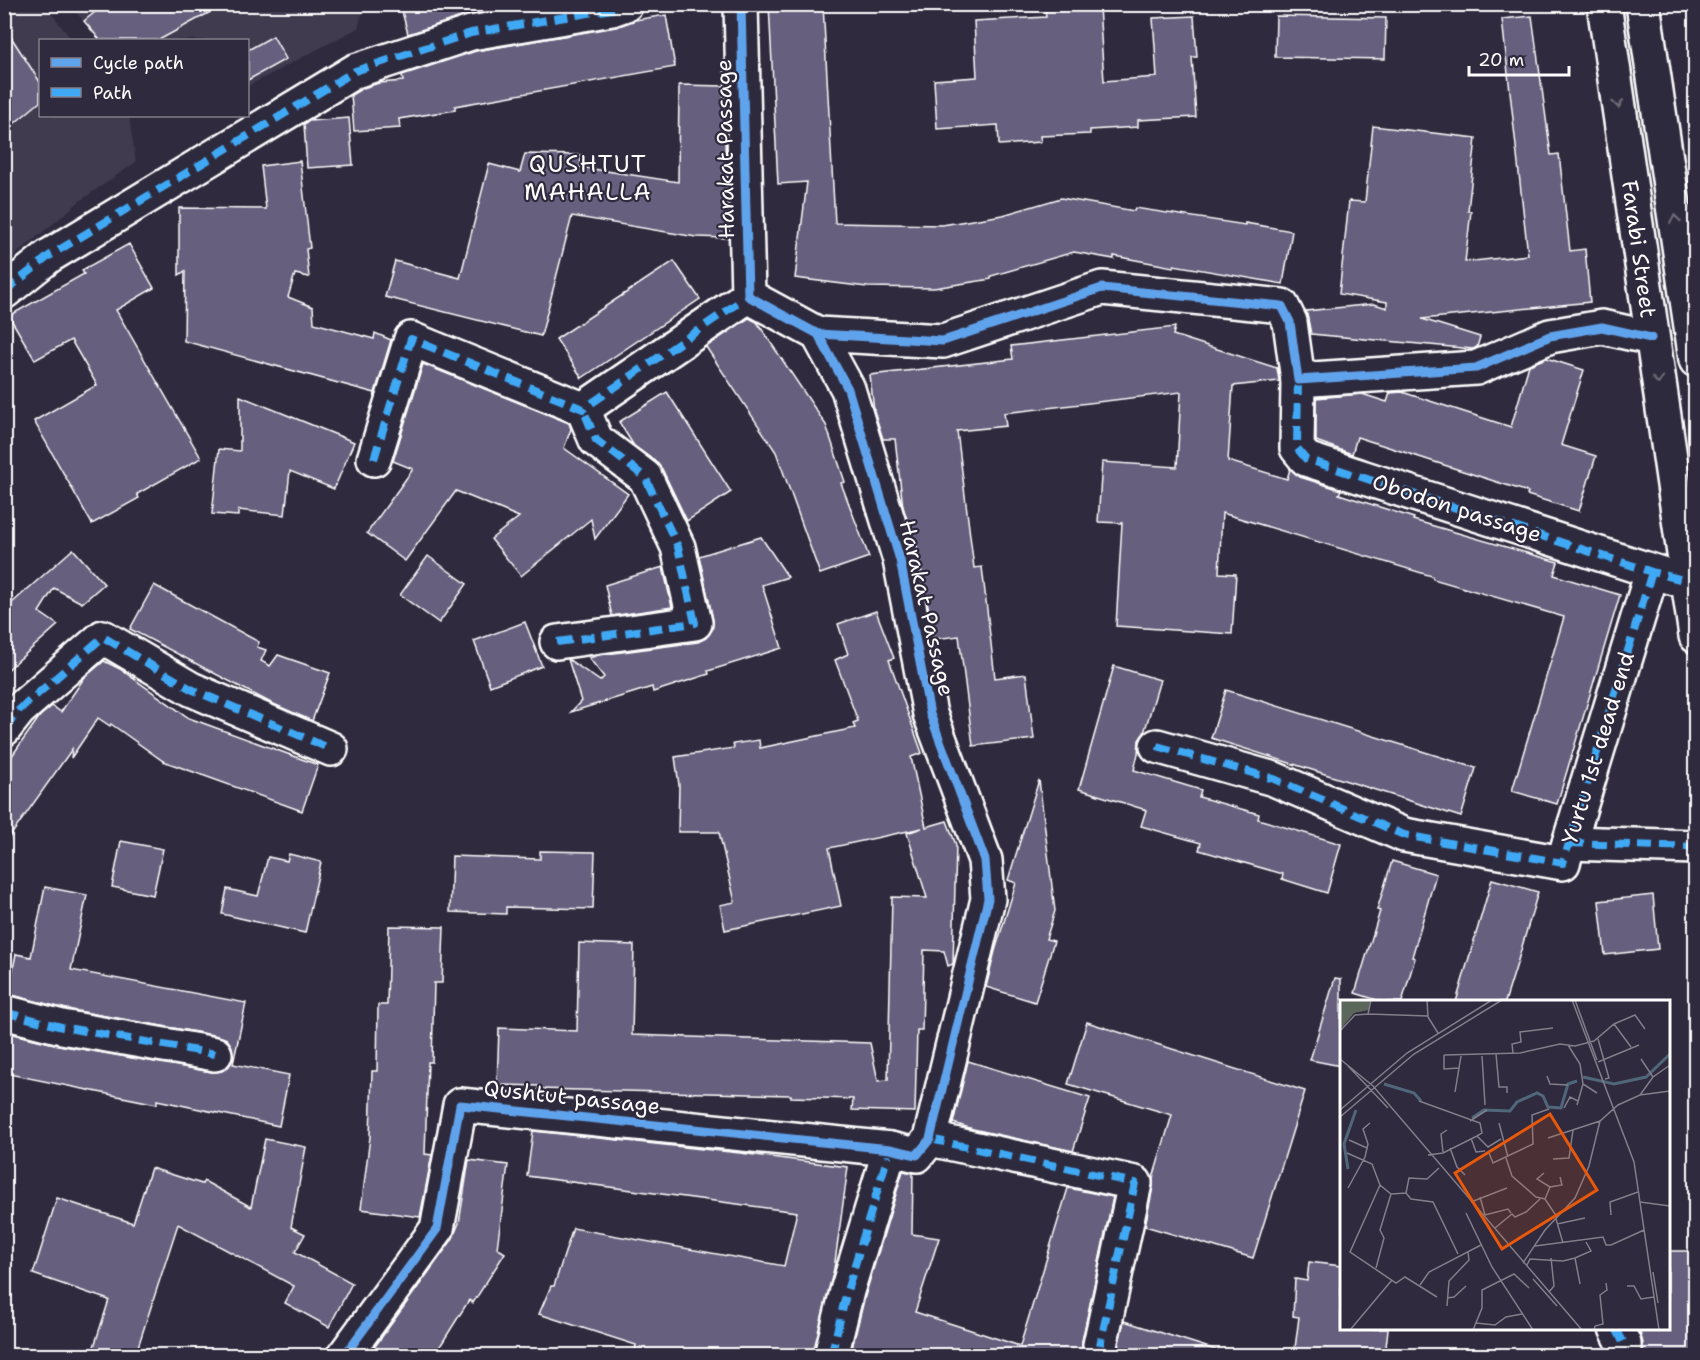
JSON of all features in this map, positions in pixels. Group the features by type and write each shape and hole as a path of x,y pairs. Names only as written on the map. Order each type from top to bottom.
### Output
{"street":[{"path":"4,292 49,256 355,71 471,33 612,9 626,4"},
{"name":"Harakat Passage","path":"741,4 748,297"},
{"name":"Farabi Street","path":"1604,4 1695,636"},
{"name":"Farabi Street","path":"1643,4 1695,360"},
{"name":"Obodon passage","path":"818,334 943,341 1102,288 1282,306 1290,322 1298,380 1297,448 1306,459 1652,572 1688,581"},
{"path":"584,409 748,297 818,334"},
{"path":"1298,380 1476,368 1550,336 1602,327 1651,338"},
{"name":"Harakat Passage","path":"818,334 848,389 900,560 930,714 985,860 988,899 930,1139"},
{"path":"374,459 411,339 584,409 596,440 645,477 678,547 694,623 557,642"},
{"name":"Yurtu 1st dead end","path":"1156,746 1274,779 1404,835 1563,863 1652,572"},
{"path":"4,729 19,710 103,637 191,690 331,749"},
{"path":"1569,843 1695,847"},
{"path":"4,1012 62,1027 215,1054"},
{"name":"Qushtut passage","path":"344,1356 437,1229 460,1105 890,1149"},
{"path":"831,1356 847,1291 890,1149 918,1155 930,1139 1136,1183 1100,1345"},
{"path":"1617,1330 1624,1344 1624,1356"}],"shaded area":[{"path":"5,5 45,5 71,39 39,39 39,117 129,117 136,162 80,201 5,264"},
{"path":"70,5 365,5 358,28 249,85 249,39 98,39"}],"building":[{"path":"105,4 225,4 161,39 99,39 84,21"},
{"path":"400,4 527,4 468,15 408,34"},
{"path":"769,4 823,4 835,223 942,225 1003,215 1061,198 1134,211 1135,208 1292,231 1283,284 1174,265 1173,267 1114,256 1114,259 1074,252 991,276 991,279 934,288 867,287 795,278 807,182 778,184"},
{"path":"1099,7 1104,81 1157,77 1153,18 1194,16 1197,57 1192,57 1196,117 1138,120 1138,127 1090,130 1090,134 1040,136 1041,142 999,145 998,125 937,129 934,80 977,77 974,21 1046,17 1045,10"},
{"path":"666,15 675,67 455,106 455,110 399,119 400,128 354,131 351,95 363,88 379,83 403,81 402,75 476,51 615,27 635,20"},
{"path":"1276,16 1386,18 1385,59 1275,57"},
{"path":"1532,16 1551,155 1559,154 1570,251 1585,249 1590,302 1422,319 1480,337 1477,347 1473,349 1311,334 1306,311 1374,304 1387,308 1387,302 1339,294 1349,201 1365,202 1373,126 1476,138 1465,262 1528,255 1502,19"},
{"path":"4,26 39,80 39,103 4,132"},
{"path":"273,36 286,59 249,79 249,49"},
{"path":"679,85 724,86 727,238 696,237 572,216 541,336 385,297 395,261 460,278 489,164 520,172 525,154 582,155 580,167 678,182"},
{"path":"349,118 353,165 307,168 304,124 309,121"},
{"path":"300,161 310,248 306,249 309,277 295,274 288,297 313,307 314,323 374,339 375,333 391,340 375,393 184,341 185,271 179,275 179,208 266,209 261,166"},
{"path":"129,244 154,288 116,310 201,458 137,494 139,498 92,524 34,421 97,385 71,340 35,360 9,316 84,274 82,270"},
{"path":"674,261 700,299 582,378 556,339"},
{"path":"749,318 757,322 826,425 845,482 841,483 869,557 820,574 776,452 706,347"},
{"path":"1175,327 1173,335 1277,368 1279,381 1233,386 1228,461 1287,479 1290,469 1300,477 1341,490 1339,494 1414,518 1413,520 1558,562 1554,575 1620,595 1557,804 1512,791 1564,617 1222,513 1219,573 1236,574 1232,634 1116,626 1122,523 1098,522 1102,462 1177,467 1181,392 1004,413 1006,426 957,431 974,568 982,567 995,678 1026,674 1034,739 973,746 959,636 934,639 916,541 914,541 903,507 895,439 883,439 874,411 870,375 1013,359 1011,346"},
{"path":"1546,358 1584,370 1561,445 1596,456 1579,511 1527,495 1528,492 1357,437 1352,454 1316,441 1316,398 1362,394 1387,402 1390,393 1402,392 1511,427 1529,365"},
{"path":"423,364 569,423 571,429 564,448 628,494 595,539 591,519 521,576 491,539 519,517 456,491 405,561 367,533 413,469 393,461"},
{"path":"667,392 731,492 687,521 662,469 634,446 619,422"},
{"path":"240,396 354,442 334,489 290,471 285,515 238,510 238,516 212,514 219,449 240,451"},
{"path":"761,537 788,577 762,585 782,648 708,671 709,674 653,692 652,687 571,712 581,701 568,659 600,681 604,677 589,658 698,642 706,638 712,630 713,620 699,556"},
{"path":"73,549 104,584 82,603 54,588 39,612 58,625 4,673 4,610"},
{"path":"428,556 467,584 439,623 400,595"},
{"path":"663,567 672,607 612,616 605,585"},
{"path":"154,585 259,642 257,647 266,650 261,661 270,666 278,655 330,673 312,721 269,702 130,629"},
{"path":"876,611 894,658 889,660 922,753 911,757 926,827 947,821 956,845 953,964 948,966 944,951 924,950 922,1030 917,1030 915,1112 852,1110 853,1099 791,1097 791,1095 538,1089 539,1086 497,1085 499,1028 577,1031 579,943 634,945 632,1035 870,1043 878,1081 888,1080 892,897 927,898 907,833 922,828 829,848 841,906 725,930 720,905 735,902 719,832 678,832 679,785 675,757 734,748 733,744 759,740 760,748 855,728 853,723 858,721 835,660 848,654 838,624"},
{"path":"525,622 542,666 490,686 474,641"},
{"path":"104,661 120,669 189,718 318,765 302,811 163,761 111,724 110,726 98,718 71,758 72,749 4,845 4,767 40,716 52,706 61,712 84,678"},
{"path":"1114,666 1160,680 1144,733 1139,740 1134,770 1201,790 1199,797 1259,814 1258,819 1341,844 1327,893 1282,879 1283,874 1199,850 1201,843 1141,826 1146,810 1079,789"},
{"path":"1226,690 1476,768 1461,817 1211,738"},
{"path":"1039,780 1055,911 1046,939 1054,941 1035,1002 986,987 1016,883 1008,880"},
{"path":"121,841 163,849 153,895 112,887"},
{"path":"540,851 595,852 593,909 506,907 506,914 450,912 452,856 540,859"},
{"path":"289,854 321,862 305,933 222,914 227,889 258,896 268,857 287,861"},
{"path":"1392,861 1436,874 1412,957 1415,958 1403,1000 1377,1000 1355,993 1380,911 1377,910"},
{"path":"1492,879 1538,892 1506,1000 1457,1000"},
{"path":"45,887 87,895 71,970 246,1003 233,1064 289,1075 279,1126 157,1100 157,1104 4,1073 4,1054 9,1033 59,1045 212,1072 222,1071 229,1066 233,1058 232,1047 227,1039 218,1036 66,1009 8,994 16,954 31,957"},
{"path":"1653,895 1658,949 1605,955 1599,901"},
{"path":"389,926 444,927 442,983 434,983 432,1062 428,1062 425,1154 432,1155 420,1217 361,1209 370,1137 372,1071 377,1071 378,1005 387,1005"},
{"path":"1335,978 1341,979 1340,1066 1310,1060"},
{"path":"1087,1022 1305,1091 1253,1258 1145,1226 1153,1178 1172,1115 1068,1084"},
{"path":"968,1061 1090,1098 1073,1151 953,1123"},
{"path":"533,1131 848,1167 834,1269 813,1356 634,1356 636,1345 539,1314 551,1286 554,1286 573,1228 784,1266 797,1212 527,1176"},
{"path":"265,1139 306,1147 291,1227 305,1234 295,1252 352,1283 329,1327 285,1303 294,1286 178,1224 135,1356 91,1356 109,1300 33,1274 57,1198 133,1223 151,1168 202,1184 204,1181 251,1207"},
{"path":"469,1160 508,1165 497,1248 505,1253 473,1303 469,1300 434,1356 368,1356 452,1240 459,1223"},
{"path":"903,1171 913,1173 912,1234 939,1238 915,1312 1020,1346 1068,1188 1113,1197 1082,1341 1085,1356 850,1356 865,1296"},
{"path":"1670,1251 1692,1251 1695,1356 1643,1356 1643,1343 1639,1330 1670,1330"},
{"path":"1309,1262 1340,1266 1340,1330 1388,1330 1385,1356 1294,1356 1299,1317 1293,1316 1295,1279 1307,1281"},
{"path":"1124,1321 1216,1350 1215,1356 1115,1356"}],"marked path":[{"path":"4,292 49,256 355,71 471,33 612,9 626,4"},
{"path":"374,459 411,339 583,409 748,296"},
{"path":"1298,380 1297,448 1306,459 1652,572 1687,581"},
{"path":"557,642 695,623 678,547 645,477 596,440 583,409"},
{"path":"1157,746 1274,779 1404,835 1563,863 1652,572"},
{"path":"4,729 19,710 103,637 191,689 331,749"},
{"path":"1569,843 1696,847"},
{"path":"4,1012 62,1027 215,1054"},
{"path":"930,1139 1135,1183 1100,1345"},
{"path":"831,1356 847,1291 890,1149"},
{"path":"1617,1330 1624,1344 1624,1356"}],"cycle path":[{"path":"344,1356 437,1229 460,1105 890,1149 917,1155 930,1139 988,899 985,860 930,714 900,560 848,389 818,334 748,296 741,4"},
{"path":"818,334 943,341 1102,288 1282,306 1290,322 1298,380 1476,368 1550,336 1602,327 1651,338"}],"district":[{"name":"QUSHTUT MAHALLA","path":"588,178"}]}
